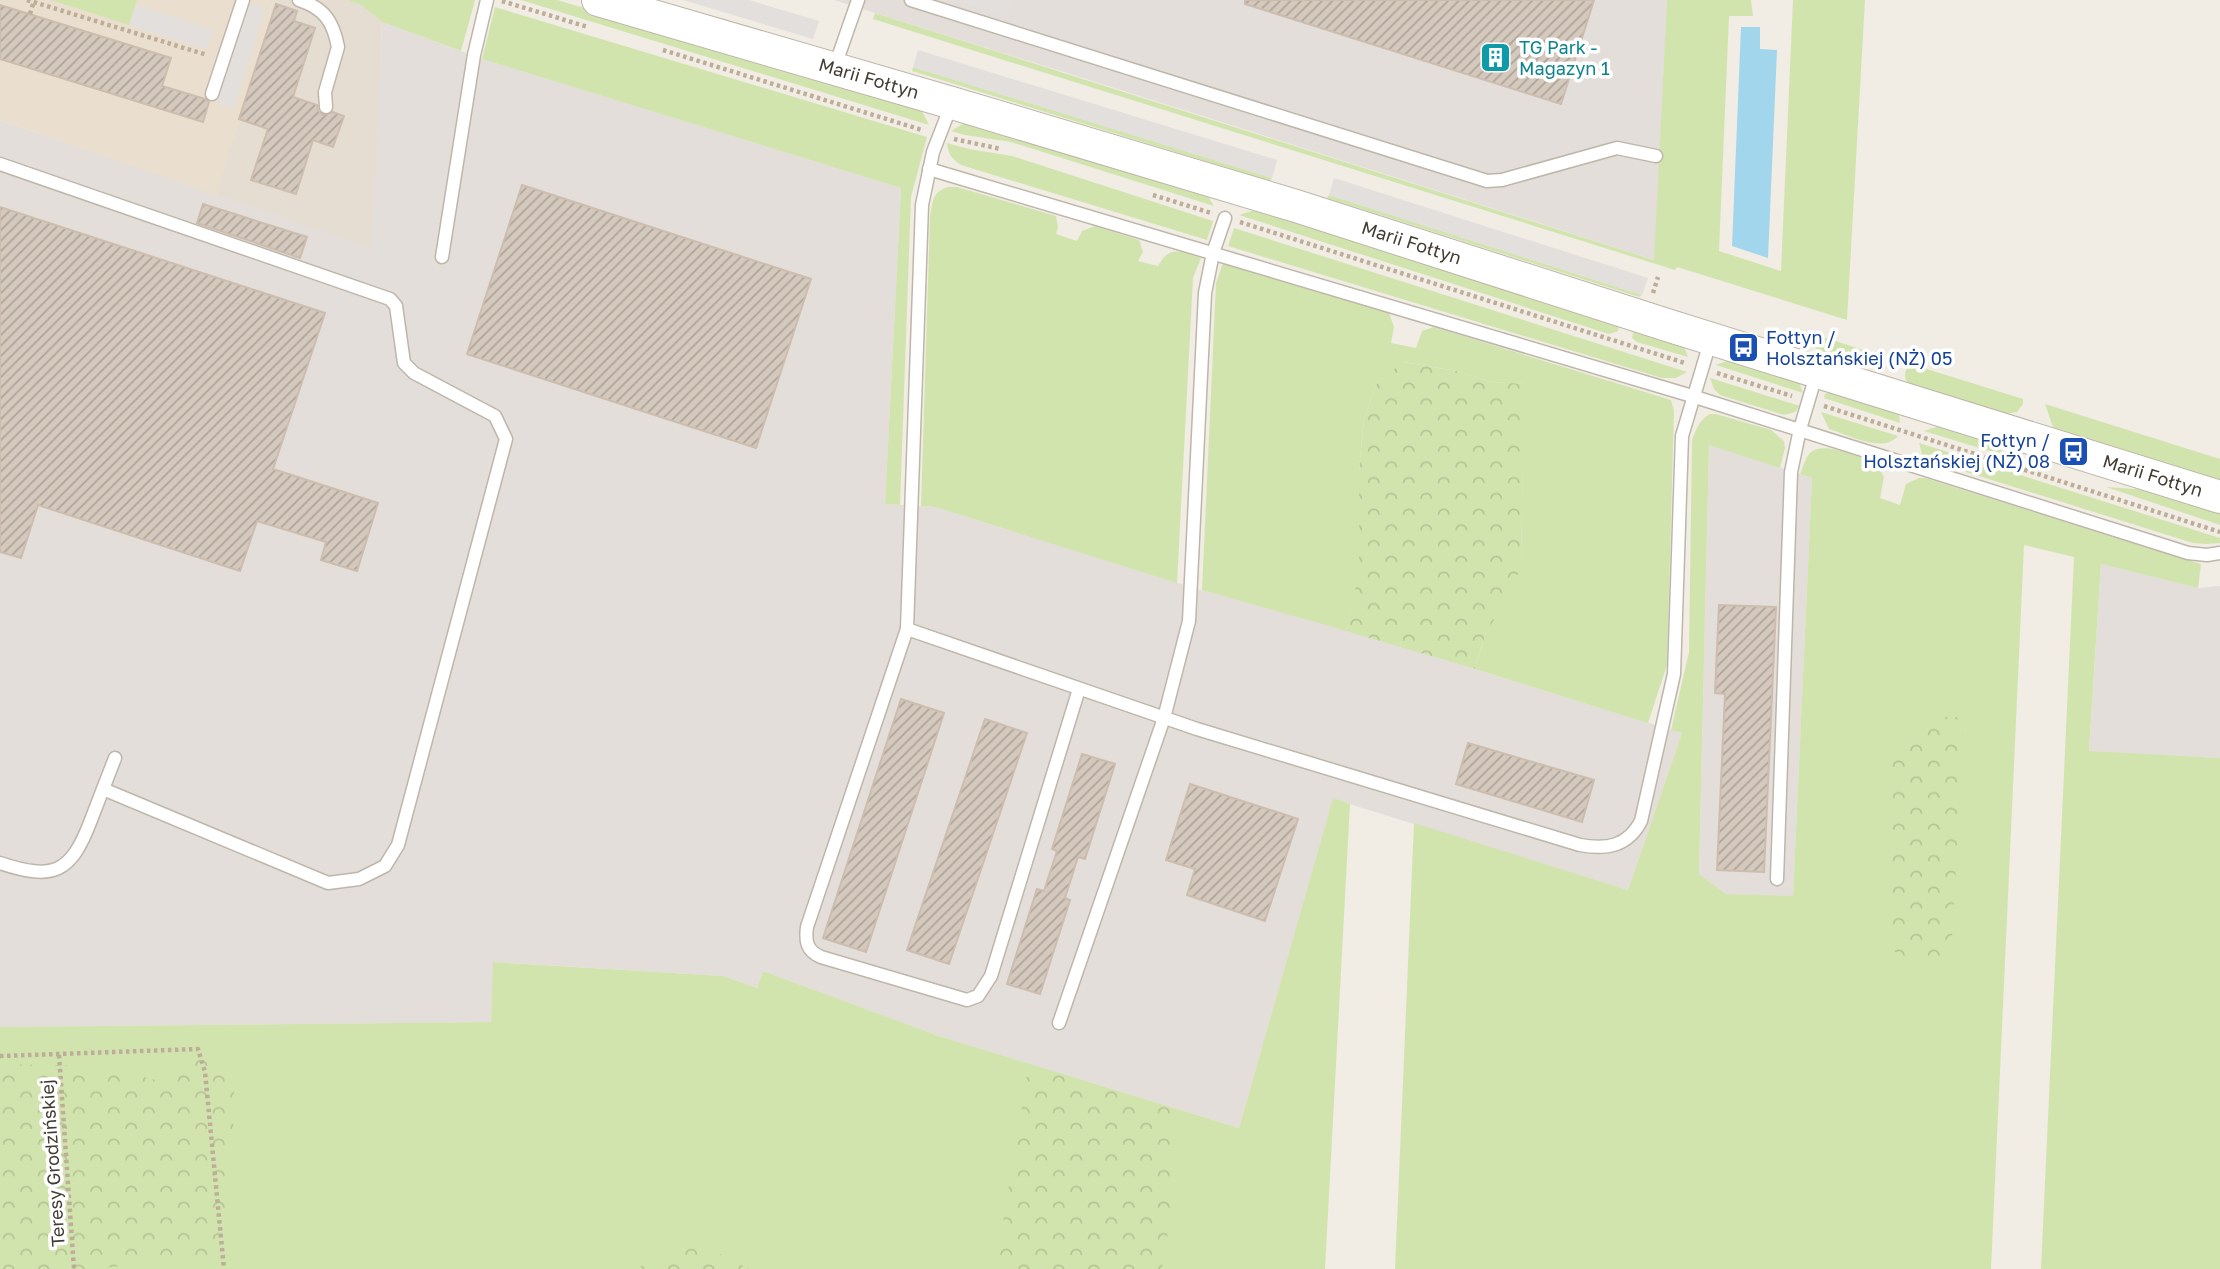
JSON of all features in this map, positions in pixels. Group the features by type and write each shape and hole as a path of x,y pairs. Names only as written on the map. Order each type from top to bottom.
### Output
{"street":[{"name":"Marii Fołtyn","path":"595,14 834,69 952,103 1296,206 2220,497"}],"lane":[{"path":"212,94 243,0"},
{"path":"299,0 312,4 324,13 337,41 338,47 325,92 326,107"},
{"path":"442,257 474,55 487,0"},
{"path":"834,69 858,0"},
{"path":"911,0 1488,181 1502,180 1617,148 1656,156"},
{"path":"952,103 939,135 922,205 907,629 807,928 807,947 821,957 967,1000 978,996 991,976 1079,689"},
{"path":"0,164 390,299 396,306 404,363 414,373 495,416 506,439 398,845 385,866 359,879 328,883 103,789"},
{"path":"929,169 1692,396 2188,553 2220,553"},
{"path":"1059,1023 1164,718 1189,621 1205,293 1213,253 1225,218"},
{"path":"907,629 1164,718 1580,845 1611,847 1626,842 1641,821 1674,674 1682,436 1711,338"},
{"path":"1777,879 1791,472 1807,401 1818,370"},
{"path":"0,863 23,871 41,872 67,865 80,849 115,758"}],"path":[{"path":"27,0 223,60"},
{"path":"498,0 595,14"},
{"path":"30,14 34,1"},
{"path":"659,49 939,135 1011,151"},
{"path":"1149,193 2220,532"},
{"path":"0,1056 198,1049 205,1072 224,1269"},
{"name":"Teresy Grodzińskiej","path":"59,1055 74,1269"}],"shaded area":[{"path":"0,0 274,0 269,15 272,16 216,195 0,120"},
{"path":"274,0 347,0 361,5 382,22 373,249 216,195"},
{"path":"683,0 749,0 819,21 813,39"},
{"path":"834,0 1667,0 1655,260 1102,84"},
{"path":"951,0 1013,0 1007,17"},
{"path":"248,3 265,8 234,108 217,102"},
{"path":"136,5 213,30 206,49 129,25"},
{"path":"382,22 482,59 901,188 885,504 935,507 1191,587 1380,640 1682,733 1628,890 1333,799 1239,1128 939,1036 763,971 757,988 723,976 494,962 491,1022 0,1027 0,120 372,248"},
{"path":"918,50 1277,160 1272,178 913,67"},
{"path":"1334,178 1648,278 1642,295 1329,195"},
{"path":"1709,444 1812,478 1793,897 1726,894 1699,874"},
{"path":"2101,564 2198,588 2220,586 2220,758 2089,752"}],"green space":[{"path":"51,0 137,0 129,25"},
{"path":"347,0 475,0 461,51 382,22 361,5"},
{"path":"521,0 557,0 913,104 922,111 929,125"},
{"path":"1667,0 1751,0 1753,16 1729,16 1719,251 1781,271 1793,0 1865,0 1847,320 1677,267 1675,270 873,19 875,13 1654,260"},
{"path":"495,7 927,137 911,197 900,505 885,504 901,188 482,59"},
{"path":"913,67 1272,178 1270,181 912,71"},
{"path":"966,122 1207,195 1214,206 1011,142 951,131"},
{"path":"947,143 1012,156 1213,221 1207,240 961,165 951,156"},
{"path":"949,187 1056,216 1056,234 1077,241 1082,231 1095,226 1139,240 1143,252 1138,261 1158,266 1162,259 1176,251 1201,258 1193,278 1177,583 935,507 921,506 930,217 936,194"},
{"path":"1329,195 1642,295 1639,297 1327,198"},
{"path":"1255,210 1619,324 1618,331 1609,334 1239,215"},
{"path":"1234,228 1687,372 1676,378 1662,378 1228,246"},
{"path":"1223,263 1389,313 1394,327 1391,343 1416,348 1422,331 1434,327 1671,400 1674,411 1667,665 1648,723 1475,669 1486,632 1521,557 1524,384 1492,382 1457,371 1404,362 1377,383 1364,418 1359,470 1360,571 1346,631 1202,590 1216,283"},
{"path":"1634,328 1683,344 1688,357 1637,342 1632,338"},
{"path":"1799,329 1866,351 1870,354 1871,363 1866,368 1854,366 1796,339"},
{"path":"1727,361 1742,362 1799,382 1803,393 1716,365"},
{"path":"1403,362 1457,371 1492,382 1525,384 1521,557 1515,588 1486,632 1475,669 1346,631 1359,571 1359,470 1364,418 1377,383"},
{"path":"1914,365 2023,399 2023,404 2017,412 2004,414 1909,384 1905,378 1906,371 1908,366"},
{"path":"1710,378 1800,406 1795,412 1784,415 1720,395 1714,389"},
{"path":"1833,391 1899,413 1900,423 1824,398 1825,394"},
{"path":"2045,404 2220,459 2220,484 2064,434 2053,427"},
{"path":"1821,412 1898,436 1883,443 1855,439 1829,429"},
{"path":"1710,414 1771,430 1784,441 1785,448 1780,468 1709,445 1699,874 1726,894 1793,896 1812,478 1800,474 1810,453 1816,449 1833,449 1876,463 1884,477 1880,498 1900,505 1906,484 1925,478 2201,564 2198,588 2101,564 2089,751 2220,758 2220,1269 2041,1269 2074,557 2024,545 1991,1269 1395,1269 1414,823 1628,890 1682,733 1671,730 1689,652 1692,440 1701,422"},
{"path":"1942,425 1959,430 2015,457 1924,431"},
{"path":"1919,443 2220,538 2220,543 2193,543 1928,460 1922,454"},
{"path":"2106,487 2150,490 2220,512 2220,525"},
{"path":"1934,717 1964,717 1951,958 1903,959 1889,946 1890,772 1893,742"},
{"path":"1333,798 1350,804 1325,1269 0,1269 0,1027 491,1022 493,962 723,976 757,988 763,971 939,1036 1239,1128"},
{"path":"199,1059 229,1071 233,1083 234,1120 219,1255 90,1269 0,1269 0,1064 94,1066 165,1082 186,1061"},
{"path":"1029,1064 1175,1109 1170,1209 1162,1269 995,1269"},
{"path":"678,1247 715,1251 749,1269 636,1269"}],"water":[{"path":"1741,27 1760,27 1760,49 1777,50 1768,258 1732,246"}],"building":[{"name":"TG Park - Magazyn 1","path":"1245,0 1594,0 1561,104 1245,4"},
{"path":"276,4 297,11 294,21 315,28 293,97 317,105 318,111 323,115 333,112 344,116 333,147 313,140 296,194 251,180 268,129 239,119"},
{"path":"0,5 171,58 162,86 209,102 203,122 0,59"},
{"path":"522,185 811,279 756,448 467,354"},
{"path":"203,204 307,237 300,258 197,223"},
{"path":"0,207 325,313 273,469 378,503 357,571 321,560 326,542 257,521 240,571 38,505 21,558 0,552"},
{"path":"1719,605 1776,607 1764,872 1717,870 1725,694 1715,693"},
{"path":"901,699 944,713 866,952 823,938"},
{"path":"985,719 1027,733 949,964 907,950"},
{"path":"1468,743 1594,780 1582,822 1456,784"},
{"path":"1082,754 1115,764 1085,859 1078,857 1065,898 1070,900 1040,994 1007,984 1037,889 1044,891 1057,851 1052,849"},
{"path":"1190,784 1298,819 1265,921 1187,895 1195,869 1166,860"}],"place":[{"name":"TG Park - Magazyn 1","path":"1496,58"},
{"name":"Fołtyn / Holsztańskiej (NŻ) 05","path":"1743,348"},
{"name":"Fołtyn / Holsztańskiej (NŻ) 08","path":"2073,451"}]}
